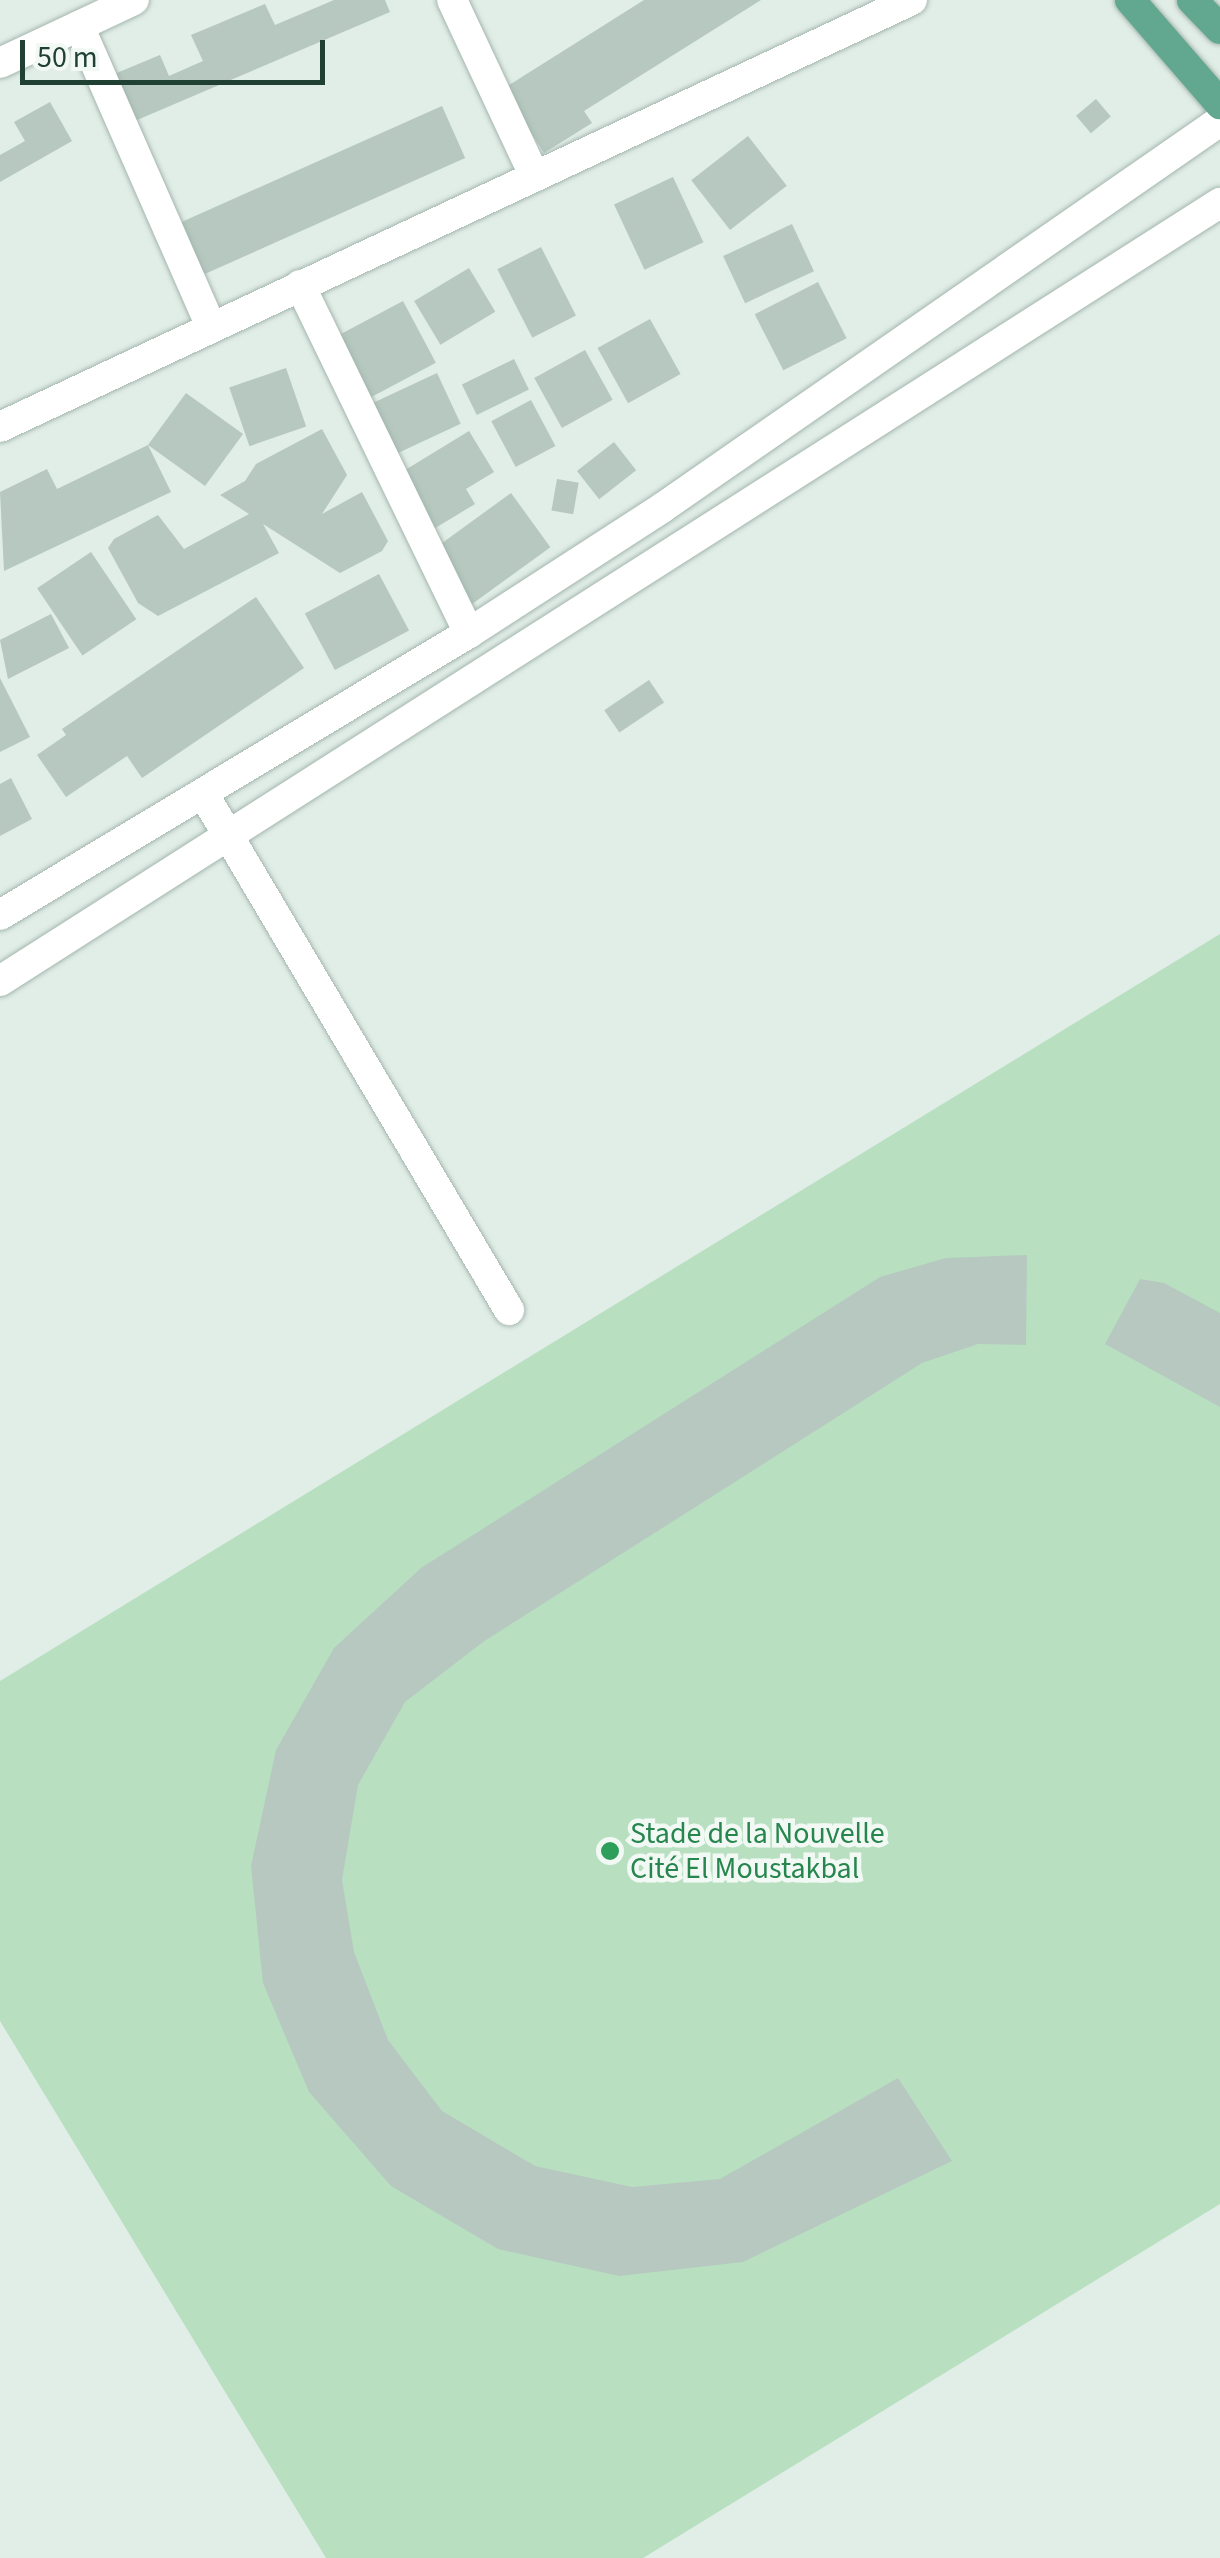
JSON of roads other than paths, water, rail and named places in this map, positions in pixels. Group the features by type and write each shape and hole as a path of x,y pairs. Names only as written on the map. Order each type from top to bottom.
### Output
{"main road":[{"path":"1130,0 1220,104"},
{"path":"1192,0 1220,29"}],"street":[{"path":"0,64 134,0"},
{"path":"452,0 535,177"},
{"path":"0,427 912,0"},
{"path":"79,26 210,326"},
{"path":"0,916 470,632 662,508 1220,121"},
{"path":"0,981 230,838 1220,202"},
{"path":"300,285 470,632"},
{"path":"203,794 509,1310"}],"place":[{"name":"Stade de la Nouvelle Cité El Moustakbal","path":"610,1851"}]}
